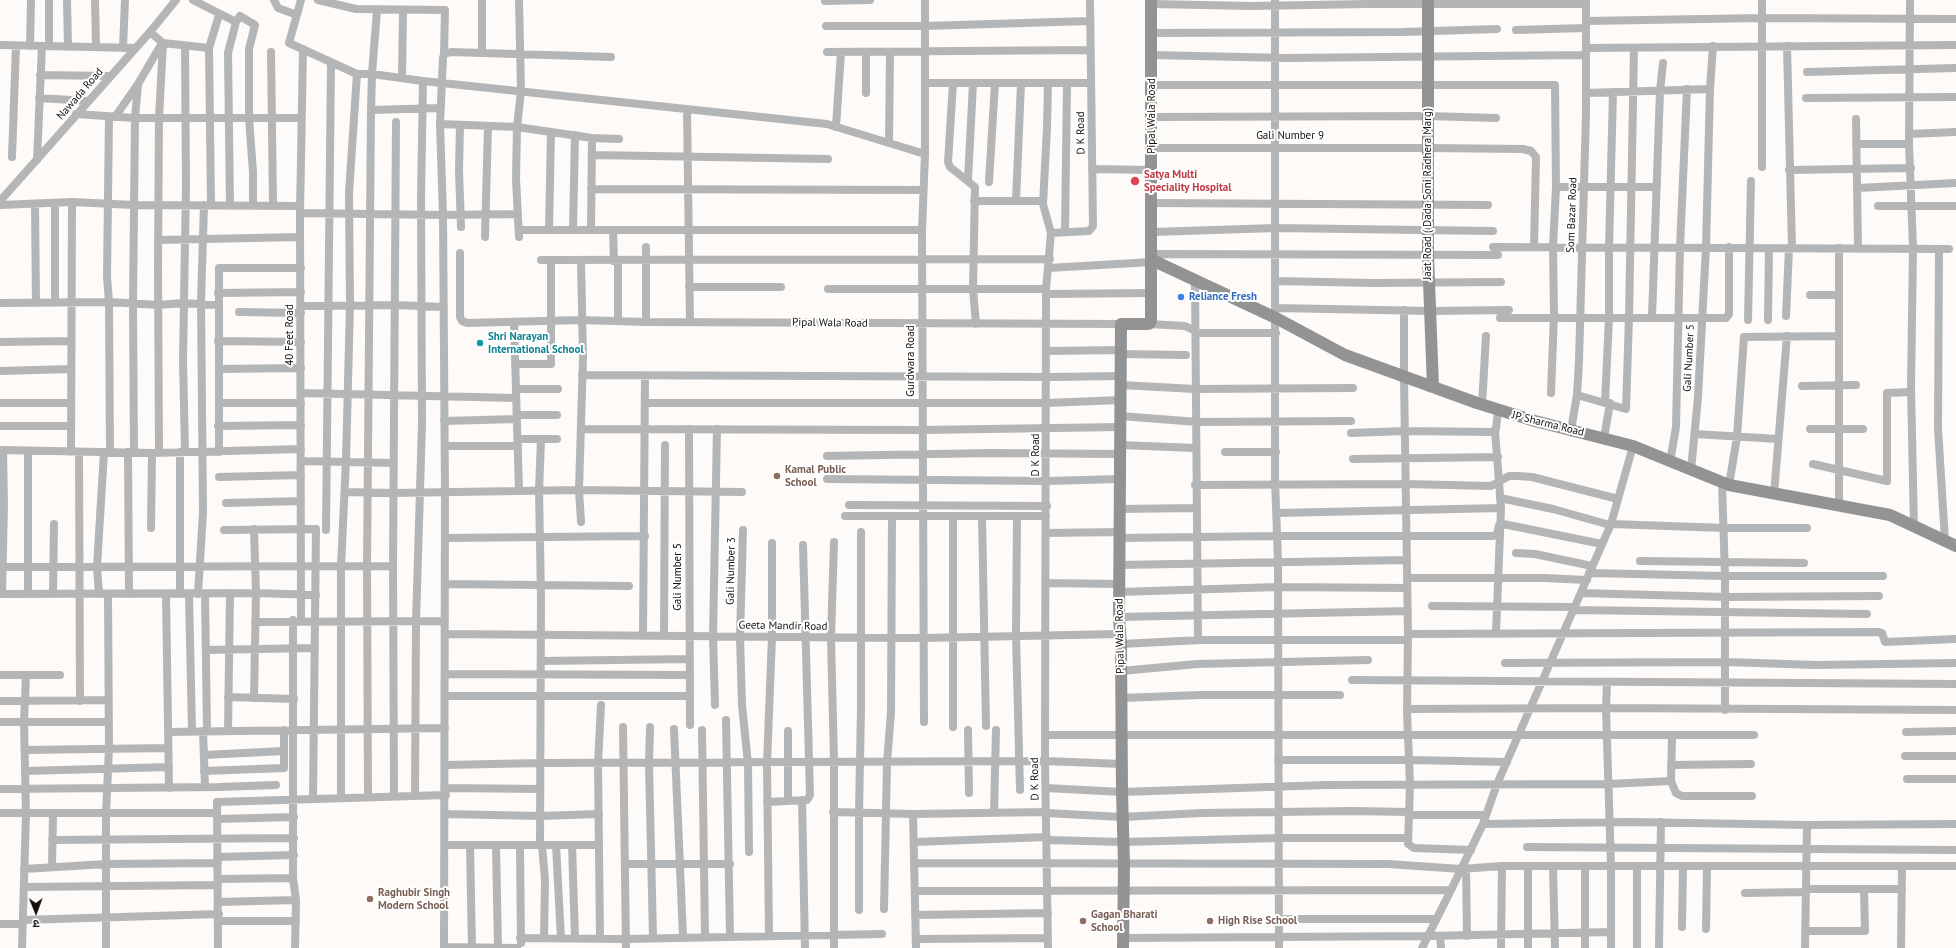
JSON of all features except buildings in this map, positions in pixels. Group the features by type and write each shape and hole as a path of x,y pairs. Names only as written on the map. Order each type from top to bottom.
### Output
{"street":[{"path":"30,46 31,0"},
{"path":"37,160 40,75 45,46 49,0"},
{"path":"67,0 68,47"},
{"path":"95,0 96,47"},
{"path":"123,48 124,0"},
{"name":"Nawada Road","path":"0,201 88,100 136,48 176,0"},
{"path":"193,0 219,15 236,22"},
{"path":"274,0 278,8 297,15"},
{"path":"301,0 289,43 357,74 372,74 423,81 827,124 925,154"},
{"path":"318,0 346,8 377,10 445,10 444,54 440,108 443,215 445,446 444,538 446,791 444,948 518,948"},
{"path":"482,0 482,53"},
{"path":"519,0 521,91 517,128 516,179 519,234 549,230 922,230"},
{"path":"825,1 870,0"},
{"name":"Gurdwara Road","path":"924,722 922,230 926,83 925,0"},
{"name":"D K Road","path":"1048,948 1046,813 1046,292 1051,233 1089,231 1093,228 1090,0"},
{"path":"1762,0 1762,167"},
{"path":"1910,0 1911,69 1909,144 1913,248 1911,392 1914,528"},
{"path":"1151,2 1368,4 1428,2 1586,2"},
{"name":"Pipal Wala Road","path":"460,253 460,317 462,321 468,323 618,320 646,322 1149,324 1151,320 1152,293 1151,2"},
{"name":"Jaat Road ( Dada Soni Radhera Marg)","path":"1428,2 1428,255 1433,387"},
{"name":"Som Bazar Road","path":"1571,430 1577,395 1580,318 1586,93 1586,2"},
{"path":"1275,3 1276,58 1274,86 1276,117 1276,513 1278,562 1279,948"},
{"path":"368,796 367,566 371,110 377,10"},
{"path":"402,10 402,78"},
{"path":"205,787 204,754 206,650 199,566 203,512 201,304 203,238 207,205 209,48 219,15"},
{"path":"230,205 228,53 236,22 240,16 255,26 249,49 249,118 253,172 253,205"},
{"path":"1516,30 1586,25 1762,18 1956,19"},
{"path":"826,26 925,26 1090,21"},
{"path":"1152,33 1497,29"},
{"path":"150,32 163,43 185,47 209,48"},
{"path":"98,594 98,567 107,452 109,302 107,277 108,203 112,116 138,84 163,43"},
{"path":"151,528 155,453 158,305 159,118 163,43"},
{"path":"1152,55 1276,58 1428,57 1713,46 1956,45"},
{"path":"0,46 136,48"},
{"path":"12,158 16,46"},
{"name":"Gali Number 5","path":"1691,470 1703,317 1710,89 1713,46"},
{"path":"1786,316 1790,248 1787,46"},
{"path":"180,594 185,206 185,47"},
{"path":"1577,395 1608,402 1626,409 1635,92 1634,48"},
{"name":"40 Feet Road","path":"295,948 296,900 293,878 294,649 297,620 302,595 300,529 300,210 303,49"},
{"path":"827,52 1090,50"},
{"path":"271,52 273,206"},
{"path":"444,54 451,52 611,56"},
{"path":"836,127 841,52"},
{"path":"866,52 866,93"},
{"path":"889,143 890,52"},
{"path":"326,530 329,394 331,62"},
{"path":"1652,317 1660,91 1663,63"},
{"path":"1808,72 1956,68"},
{"path":"341,797 341,566 348,394 350,305 349,214 357,74"},
{"path":"40,75 110,76"},
{"path":"415,795 416,622 422,396 421,215 423,81"},
{"path":"926,83 1091,83"},
{"path":"953,83 949,165 968,180 974,187 973,289 976,324"},
{"path":"968,180 974,83"},
{"path":"989,182 995,83"},
{"path":"1016,201 1021,83"},
{"path":"1048,83 1043,201 1051,233"},
{"path":"1065,232 1068,83"},
{"path":"128,594 135,118 138,84"},
{"path":"1152,85 1428,87 1555,85 1556,187 1553,247 1553,318 1550,393"},
{"path":"1586,93 1710,89"},
{"path":"1670,462 1676,427 1680,247 1687,90"},
{"path":"1604,438 1608,402 1609,247 1613,92"},
{"path":"1806,98 1956,97"},
{"path":"39,98 88,100"},
{"path":"371,110 440,108"},
{"path":"687,109 690,322"},
{"path":"76,114 135,118 301,118"},
{"path":"1152,117 1428,116 1496,118"},
{"path":"1856,119 1858,248"},
{"path":"394,796 393,493 396,122"},
{"path":"440,124 517,128 592,138 619,139"},
{"path":"460,125 460,227"},
{"path":"485,237 485,172 488,126"},
{"path":"549,230 551,132"},
{"path":"1909,134 1956,132"},
{"path":"573,230 575,135"},
{"path":"591,230 592,138"},
{"path":"1856,144 1909,144"},
{"name":"Gali Number 9","path":"1152,148 1428,148 1522,149 1531,151 1536,157 1534,247"},
{"path":"592,155 828,159"},
{"path":"1789,170 1911,168"},
{"path":"1092,169 1152,170"},
{"path":"1748,320 1751,181"},
{"path":"1858,188 1956,183"},
{"path":"1556,187 1657,187"},
{"path":"592,189 923,190"},
{"path":"974,201 1043,201"},
{"path":"0,205 72,202 185,206 253,205 273,206 329,214 518,214"},
{"path":"72,202 71,426 75,452 80,701"},
{"path":"55,203 55,303"},
{"path":"1152,203 1488,205"},
{"path":"35,204 36,303"},
{"path":"1878,206 1956,206"},
{"path":"1152,232 1276,228 1493,231"},
{"path":"613,230 616,261 618,320"},
{"path":"158,240 300,237"},
{"path":"1493,247 1582,246 1949,249"},
{"path":"646,247 646,322"},
{"path":"1500,318 1723,318 1728,316 1729,247"},
{"path":"1768,320 1769,248"},
{"path":"1839,248 1840,506"},
{"path":"1939,249 1938,428 1944,541"},
{"path":"1048,268 1152,259 1276,255 1498,255"},
{"path":"541,260 646,261 1050,259"},
{"name":"JP Sharma Road","path":"1152,259 1195,281 1276,313 1346,355 1498,411 1633,446 1726,484 1890,515 1914,528 1956,546"},
{"path":"515,364 551,364 551,260"},
{"path":"580,261 582,375 579,490 581,522"},
{"path":"219,452 218,293 220,268 301,268"},
{"path":"1195,281 1196,590 1198,640"},
{"path":"1276,281 1374,284 1500,282"},
{"path":"689,287 781,287"},
{"path":"828,289 973,289 1046,292 1152,293"},
{"path":"218,293 301,292"},
{"path":"1810,295 1839,295"},
{"path":"0,303 109,302 158,305 183,303 218,305"},
{"path":"239,312 350,305 444,307"},
{"path":"1276,313 1404,310 1509,310"},
{"path":"1404,310 1406,560 1408,611 1407,709 1410,785 1408,844 1411,848 1470,850"},
{"path":"514,323 519,491"},
{"name":"Pipal Wala Road","path":"1121,324 1119,617 1121,639 1121,764 1124,864 1124,943"},
{"path":"1149,324 1185,326 1195,332 1276,333"},
{"path":"1482,405 1486,336"},
{"path":"1774,494 1788,336"},
{"path":"1725,710 1726,484 1737,437 1744,337 1839,336"},
{"path":"0,342 71,341"},
{"path":"218,341 301,342"},
{"path":"1046,351 1186,355"},
{"path":"219,369 301,368"},
{"path":"0,371 71,369"},
{"path":"582,375 1047,377 1121,381 1195,389 1353,388"},
{"path":"644,636 643,584 646,429 645,376"},
{"path":"1802,386 1856,385"},
{"path":"516,389 558,389"},
{"path":"1813,464 1887,481 1887,393 1911,392"},
{"path":"301,393 516,398"},
{"path":"645,403 922,404 1046,403 1120,400"},
{"path":"0,403 71,403"},
{"path":"219,403 301,403"},
{"path":"1496,633 1501,508 1495,431 1498,411"},
{"path":"444,421 558,415"},
{"path":"581,429 1047,429 1120,422 1351,421"},
{"path":"218,426 301,425"},
{"path":"0,426 71,426"},
{"name":"Gali Number 5","path":"689,429 690,725"},
{"path":"715,705 712,636 717,429"},
{"path":"1810,429 1863,429"},
{"path":"1351,433 1405,431 1478,433 1495,431"},
{"path":"1695,434 1778,439"},
{"path":"541,439 539,491 541,584 540,816 541,845 545,880 544,938"},
{"path":"445,446 557,439"},
{"path":"664,636 665,445"},
{"path":"1422,948 1451,890 1464,869 1470,850 1483,824 1497,784 1610,525 1633,446"},
{"path":"827,456 922,456 1195,448"},
{"path":"301,449 155,453 1,450 4,504 1,594 256,593 316,595"},
{"path":"28,451 28,594"},
{"path":"1225,452 1276,452"},
{"path":"1353,459 1498,457"},
{"path":"301,461 394,463"},
{"path":"220,477 301,475"},
{"path":"1196,485 1406,484 1491,486 1499,483 1509,476 1532,478 1618,499"},
{"path":"827,479 1047,481 1120,479"},
{"path":"345,492 393,493 579,490 742,492"},
{"path":"1500,498 1553,508 1610,525 1725,528 1807,528"},
{"path":"226,503 300,501"},
{"path":"849,505 1047,506"},
{"path":"1120,509 1196,508"},
{"path":"1276,513 1501,508"},
{"path":"845,516 1046,516"},
{"path":"884,909 887,763 891,712 890,638 892,516"},
{"path":"953,516 953,727"},
{"path":"982,516 986,726"},
{"path":"1017,516 1016,636 1020,790"},
{"path":"53,594 54,524"},
{"path":"1046,533 1196,537 1493,536 1497,534 1500,524"},
{"path":"1500,524 1602,544"},
{"path":"254,529 256,593 254,698"},
{"path":"224,530 316,529 314,798"},
{"name":"Gali Number 3","path":"743,530 740,637 742,705 748,764 749,852"},
{"path":"859,910 861,532"},
{"path":"444,538 645,536"},
{"path":"834,542 831,638 834,762 834,948"},
{"path":"769,936 767,763 772,637 772,543"},
{"path":"767,802 802,800 810,797 803,545"},
{"path":"1516,553 1535,554 1589,573"},
{"path":"1119,565 1406,560"},
{"path":"1640,561 1804,563"},
{"path":"1,567 393,566"},
{"path":"1407,578 1497,578 1589,573 1726,576 1883,576"},
{"path":"1046,583 1119,588 1196,590 1278,587 1407,588"},
{"path":"445,584 629,586"},
{"path":"228,731 230,593"},
{"path":"1581,593 1726,597 1879,596"},
{"path":"106,948 106,788 109,749 108,594"},
{"path":"166,594 169,788"},
{"path":"189,594 192,731"},
{"path":"1432,606 1867,614"},
{"path":"1119,617 1408,611"},
{"path":"255,622 297,620 342,620 368,622 445,621"},
{"name":"Geeta Mandir Road","path":"445,634 805,638 953,638 1046,636 1121,639 1278,640 1496,633 1879,632 1882,633 1885,642 1956,639"},
{"path":"206,650 314,648"},
{"path":"541,660 690,659"},
{"path":"1121,671 1197,664 1368,660"},
{"path":"1505,663 1726,662 1814,665 1956,662"},
{"path":"22,948 26,814 24,722 26,674"},
{"path":"445,674 690,675"},
{"path":"0,675 60,675"},
{"path":"1352,680 1408,679 1726,684 1956,684"},
{"path":"1607,683 1606,708 1611,866 1611,948"},
{"path":"1121,698 1200,695 1340,695"},
{"path":"445,696 690,696"},
{"path":"228,697 294,698"},
{"path":"0,701 108,700"},
{"path":"600,938 598,764 601,705"},
{"path":"1407,709 1606,708 1725,710 1956,710"},
{"path":"726,720 730,864 730,937"},
{"path":"0,722 108,722"},
{"path":"623,727 626,948"},
{"path":"650,727 649,764 653,937"},
{"path":"168,732 445,728"},
{"path":"674,729 683,936"},
{"path":"204,771 284,768 284,730"},
{"path":"702,730 705,936"},
{"path":"968,730 969,793"},
{"path":"994,813 996,730"},
{"path":"788,731 788,801"},
{"path":"1906,732 1956,731"},
{"path":"1046,735 1278,736 1408,734 1754,736"},
{"path":"1672,736 1671,780 1676,793 1682,796 1752,796"},
{"path":"25,750 168,748"},
{"path":"204,754 284,751"},
{"path":"1905,756 1956,756"},
{"path":"1278,760 1507,762"},
{"path":"446,765 540,763 748,764 808,762 887,763 1046,761 1121,764"},
{"path":"1671,765 1751,764"},
{"path":"25,771 169,767"},
{"path":"1907,779 1956,779"},
{"path":"1046,788 1122,792 1278,786 1608,784 1671,780"},
{"path":"0,789 169,788 276,785"},
{"path":"218,948 219,918 217,804 219,801 394,796 446,791 540,789"},
{"path":"802,800 805,948"},
{"path":"833,812 886,812 913,814 1046,813 1122,816 1278,812 1486,815"},
{"path":"0,813 106,813 294,817"},
{"path":"52,814 52,867"},
{"path":"445,814 540,816 599,814"},
{"path":"913,814 916,948"},
{"path":"1483,824 1609,822 1807,825 1956,824"},
{"path":"1659,948 1661,822"},
{"path":"1805,948 1807,825"},
{"path":"52,840 294,838"},
{"path":"914,842 1047,838 1123,842 1279,838 1408,838"},
{"path":"445,845 599,845"},
{"path":"496,845 498,948"},
{"path":"520,845 521,948"},
{"path":"556,845 561,939"},
{"path":"572,845 575,938"},
{"path":"470,846 472,948"},
{"path":"1528,847 1956,850"},
{"path":"24,869 294,855"},
{"path":"914,863 1388,864 1464,869 1502,866 1956,866"},
{"path":"625,864 730,864"},
{"path":"1501,948 1502,866"},
{"path":"1528,866 1528,948"},
{"path":"1553,866 1555,948"},
{"path":"1585,866 1585,948"},
{"path":"1637,866 1637,948"},
{"path":"1682,927 1683,866"},
{"path":"1706,929 1707,866"},
{"path":"1901,948 1902,866"},
{"path":"1464,869 1467,936"},
{"path":"24,887 107,887 293,878"},
{"path":"915,891 1279,889 1451,890"},
{"path":"1805,931 1865,931 1864,889"},
{"path":"1745,894 1806,890 1902,889"},
{"path":"218,902 296,900"},
{"path":"915,915 1048,913"},
{"path":"0,924 107,916 296,921"},
{"path":"1279,919 1436,919"},
{"path":"1124,943 1279,936 1467,936 1611,932"},
{"path":"520,938 626,939 683,936 730,937 882,934"},
{"path":"1440,936 1441,948"},
{"path":"916,939 1048,938"}],"place":[{"name":"Satya Multi Speciality Hospital","path":"1135,181"},
{"name":"Reliance Fresh","path":"1181,297"},
{"name":"Shri Narayan International School","path":"480,343"},
{"name":"Kamal Public School","path":"777,476"},
{"name":"Raghubir Singh Modern School","path":"370,899"},
{"name":"Gagan Bharati School","path":"1083,921"},
{"name":"High Rise School","path":"1210,921"}]}
